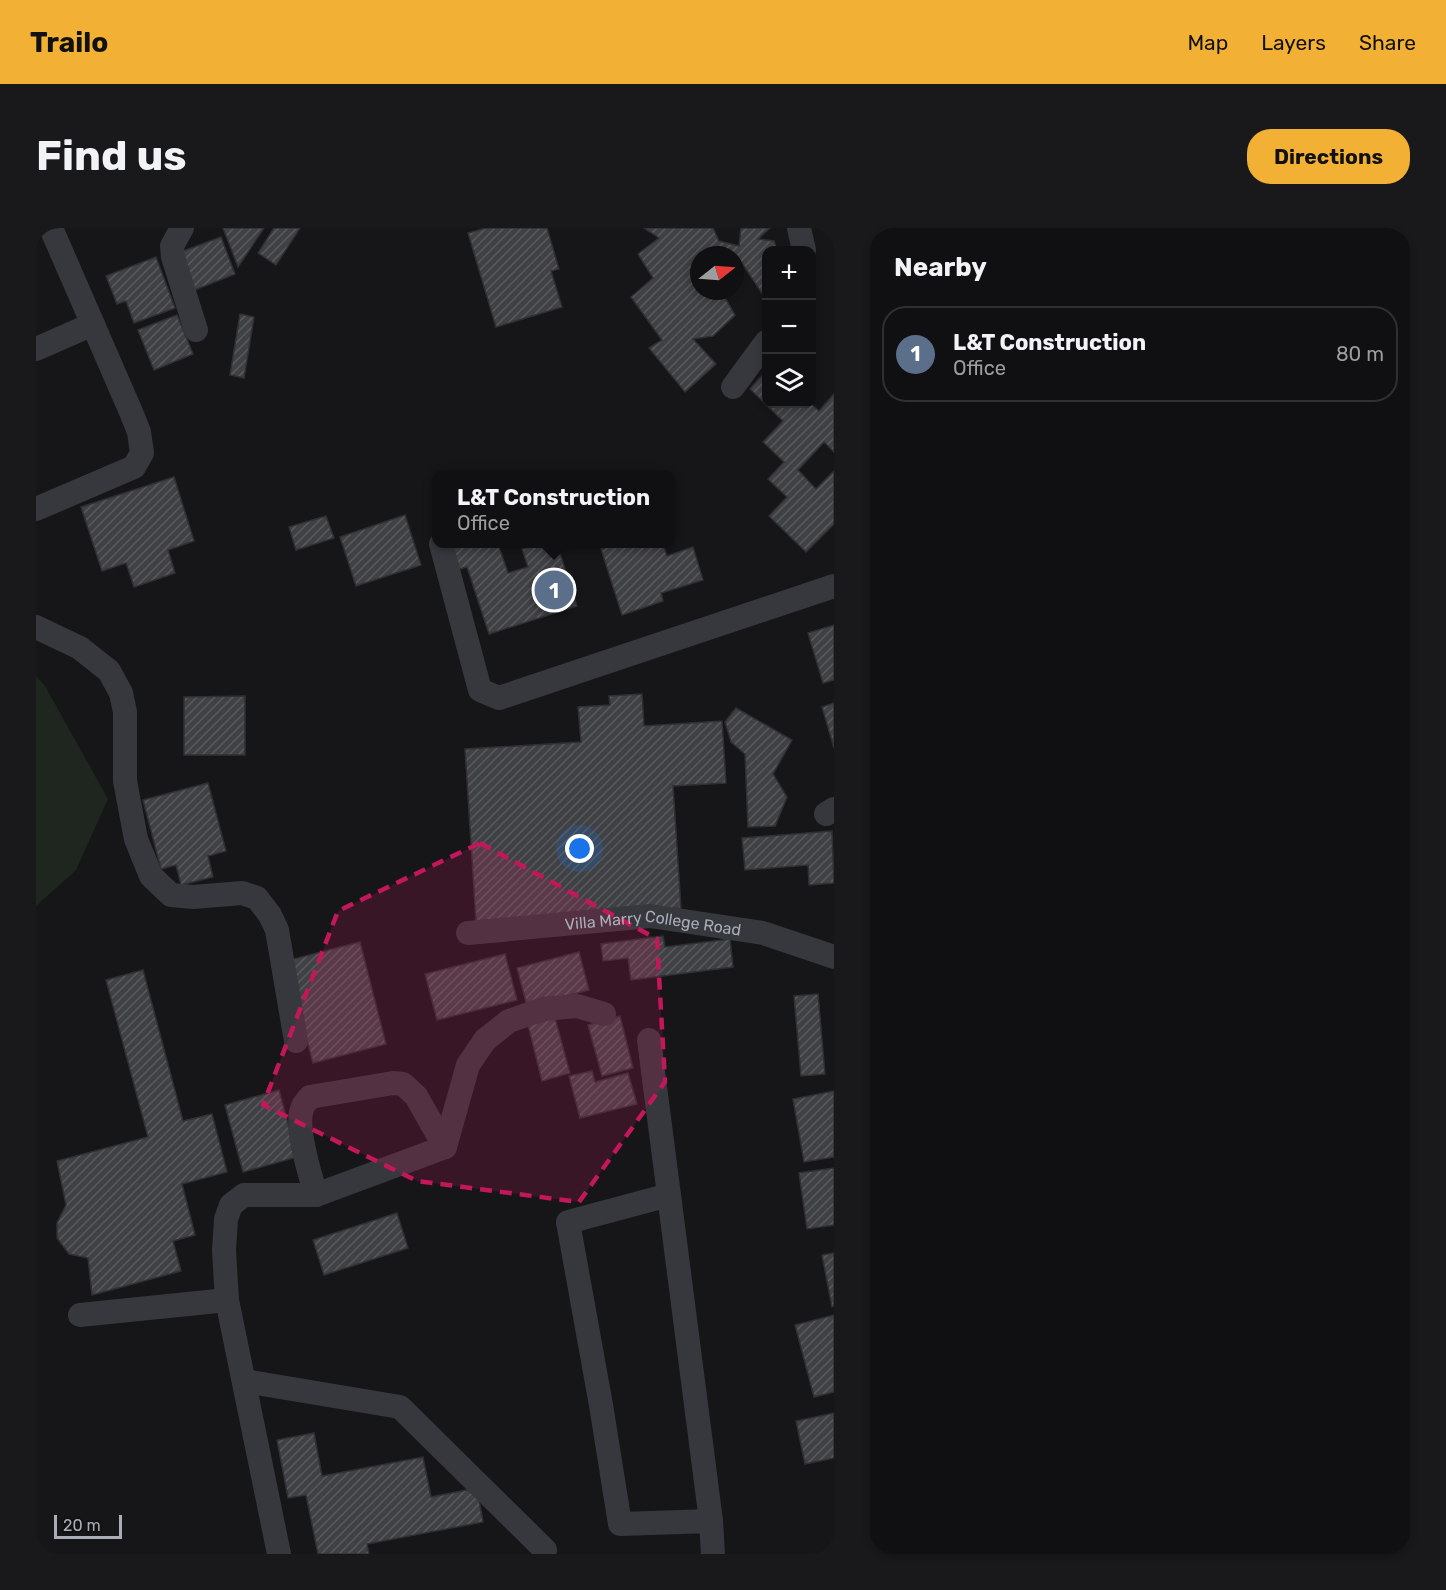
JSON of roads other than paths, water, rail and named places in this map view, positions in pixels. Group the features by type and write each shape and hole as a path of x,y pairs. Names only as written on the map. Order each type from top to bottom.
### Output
{"street":[{"path":"36,509 134,467 142,453 139,432 131,412 51,228"},
{"path":"182,228 172,246 173,257 196,330"},
{"path":"800,228 803,246"},
{"path":"36,349 93,324"},
{"path":"733,387 762,347"},
{"path":"442,548 480,690 499,698 834,586"},
{"path":"36,627 80,648 109,671 121,693 125,712 125,781 136,839 151,876 171,895 193,897 242,893 250,895 257,898 270,915 277,930 296,1041"},
{"name":"Villa Marry College Road","path":"468,933 650,916 763,933 834,957"},
{"path":"445,1147 468,1065 485,1040 509,1021 543,1009 577,1006 604,1014"},
{"path":"649,1040 711,1521 712,1554"},
{"path":"316,1195 304,1153 300,1118 302,1106 310,1097 393,1083 403,1084 416,1096 445,1147"},
{"path":"279,1554 227,1300 224,1250 226,1219 231,1205 244,1195 316,1195 445,1147"},
{"path":"669,1194 568,1222 602,1405 620,1524 711,1521"},
{"path":"81,1315 227,1300"},
{"path":"244,1381 400,1407 545,1550"}],"place":[{"name":"L&T Construction","path":"554,590"}]}
